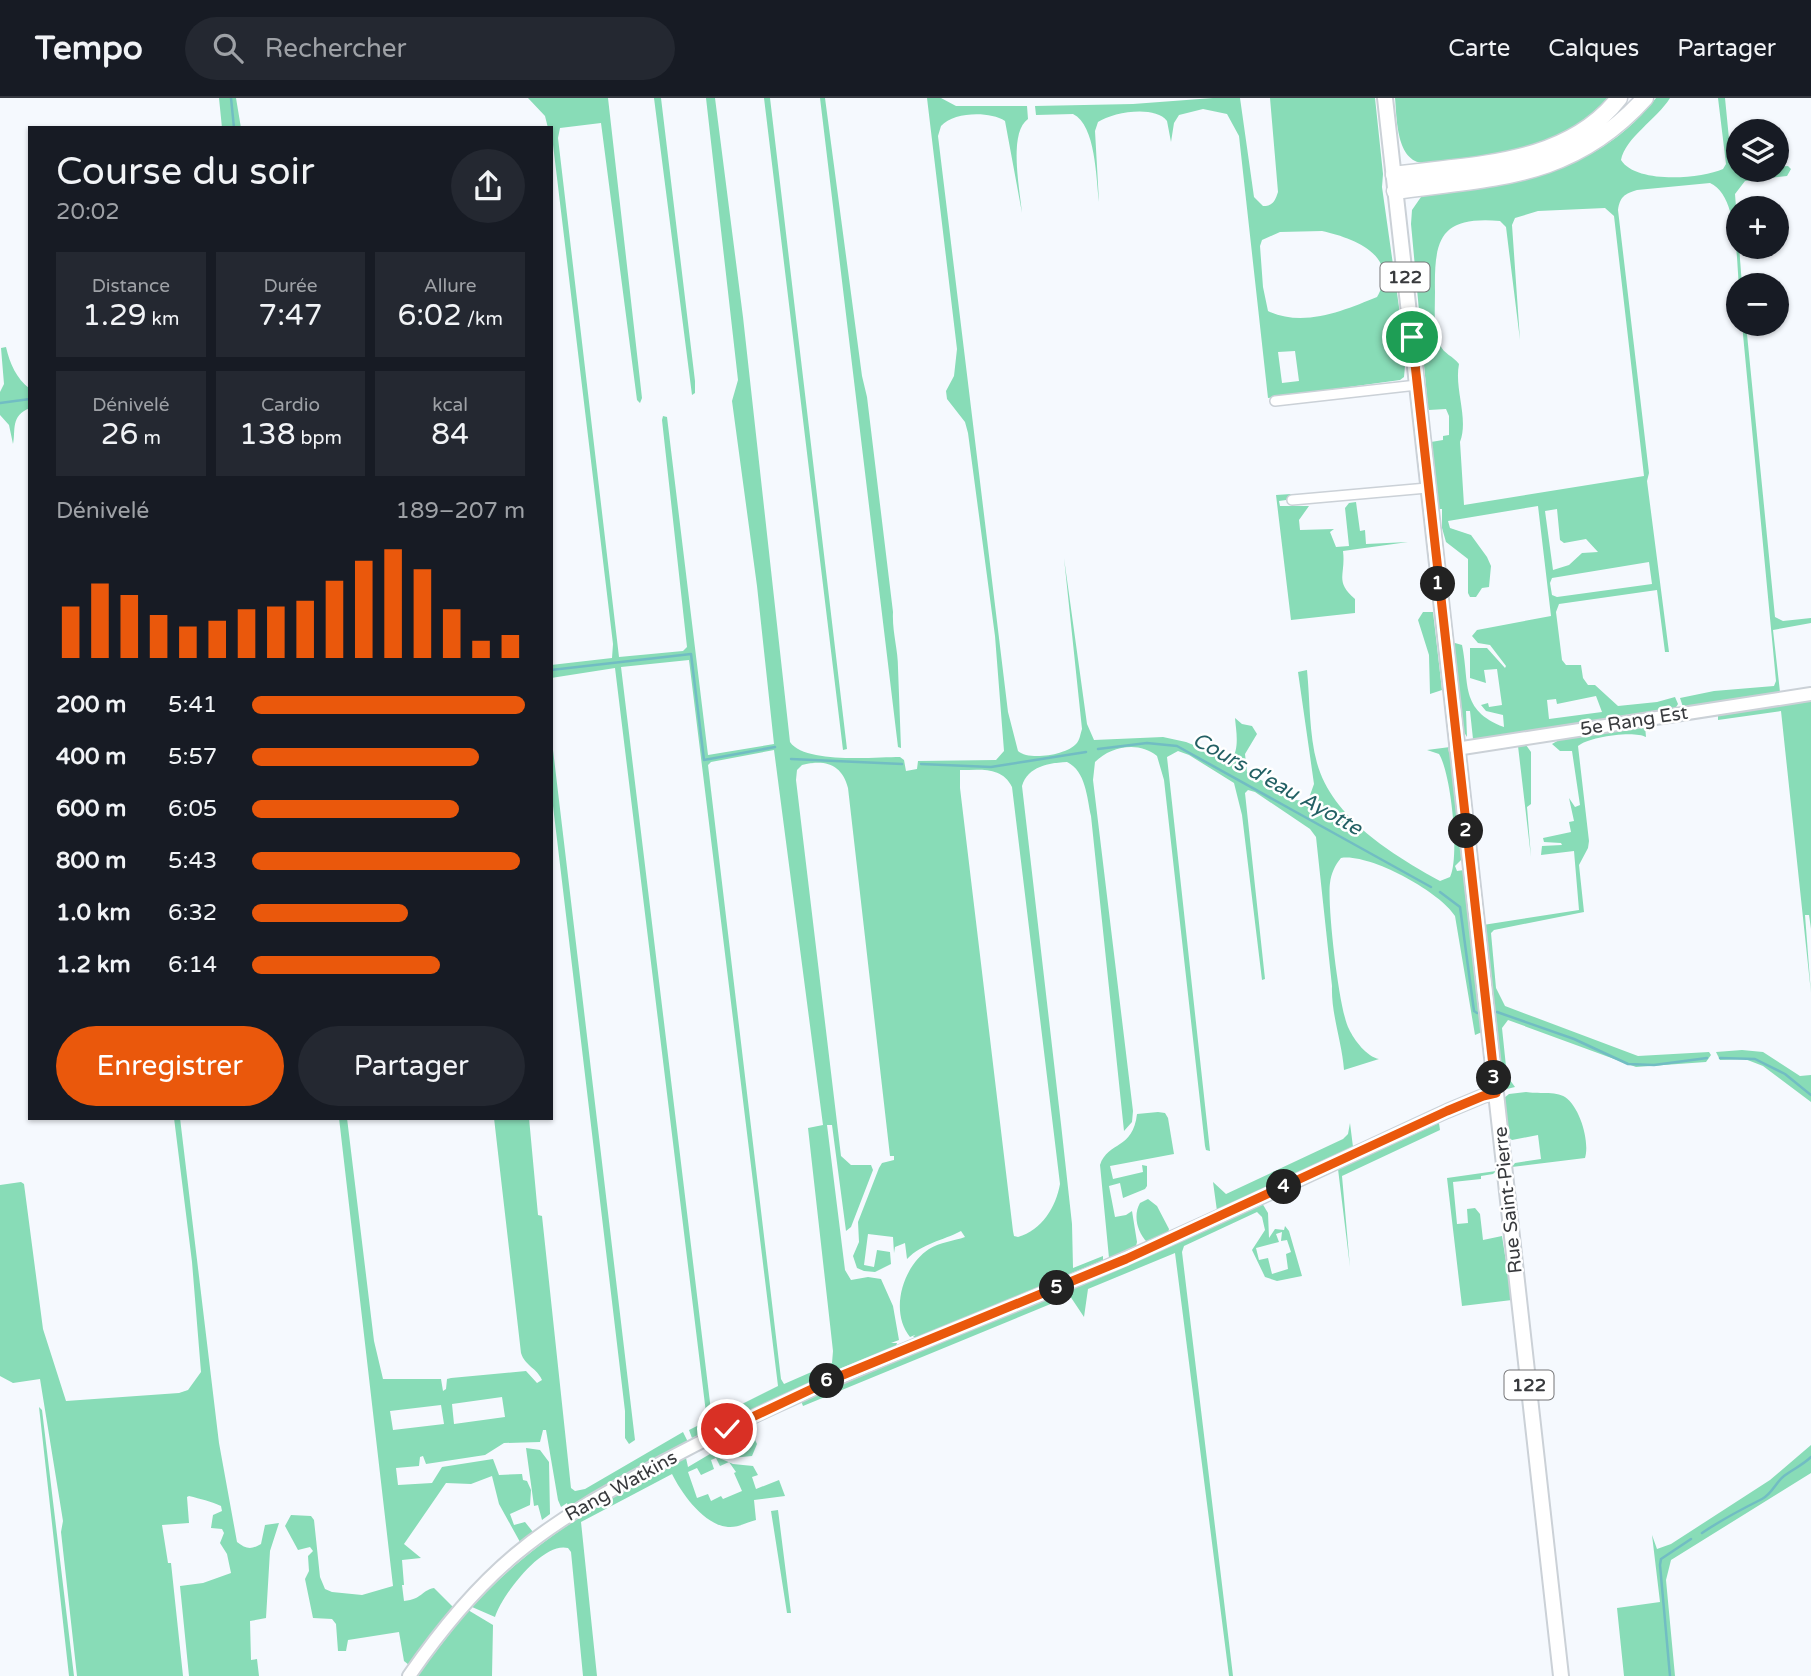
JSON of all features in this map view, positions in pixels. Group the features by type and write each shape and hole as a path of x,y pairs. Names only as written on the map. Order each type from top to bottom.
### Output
{"highway":[{"path":"1395,183 1537,153 1579,134 1606,114 1619,98"},
{"path":"1395,183 1514,175 1553,164 1596,142 1626,119 1645,98"}],"main road":[{"name":"Rue Saint-Pierre","path":"1385,98 1561,1676"}],"street":[{"path":"1275,401 1417,385"},
{"path":"1292,500 1427,488"},
{"name":"5e Rang Est","path":"1456,749 1811,694"},
{"name":"Rang Watkins","path":"410,1676 451,1619 499,1569 564,1517 628,1481 727,1429 833,1379 1117,1262 1447,1111 1496,1093"}],"green space":[{"path":"219,98 236,98 241,126 222,126"},
{"path":"528,98 608,98 642,398 640,403 637,400 601,123 560,128 558,138 619,657 683,651 687,647 663,416 667,417 708,755 774,744 757,586 732,401 738,380 706,98 715,98 743,317 790,742 810,754 841,758 900,757 904,760 906,771 917,769 918,761 996,760 1004,751 995,636 968,433 965,422 947,399 946,391 954,376 957,349 927,98 941,98 956,106 1027,106 1028,119 1018,136 1017,149 1022,213 1005,121 981,114 954,118 941,126 938,136 1008,712 1018,751 1039,756 1064,751 1077,742 1082,729 1064,558 1087,724 1094,740 1163,737 1186,742 1231,760 1236,745 1235,718 1242,724 1252,726 1257,734 1245,754 1247,772 1296,800 1305,801 1309,798 1314,784 1298,672 1307,670 1314,752 1325,783 1336,801 1350,818 1384,847 1440,881 1450,877 1453,867 1453,815 1447,778 1439,754 1427,750 1450,747 1462,859 1455,866 1457,871 1464,870 1482,1032 1475,1035 1455,916 1447,906 1403,876 1368,861 1341,858 1331,876 1330,912 1341,1002 1354,1038 1366,1052 1379,1059 1344,1070 1333,1007 1316,837 1310,829 1255,792 1248,790 1245,793 1265,979 1262,980 1242,815 1234,783 1178,751 1167,757 1210,1151 1206,1150 1164,780 1157,756 1150,751 1134,747 1117,749 1095,762 1093,780 1133,1111 1132,1122 1124,1131 1091,816 1085,786 1078,772 1067,762 1034,770 1022,786 1072,1224 1073,1268 1103,1256 1103,1260 916,1338 913,1337 915,1335 910,1337 900,1315 900,1302 906,1277 912,1266 929,1249 965,1237 961,1231 926,1246 907,1259 905,1243 895,1247 894,1253 893,1237 868,1234 864,1265 874,1267 877,1250 890,1252 891,1264 875,1272 857,1268 853,1256 859,1242 858,1222 879,1168 882,1163 894,1160 894,1156 890,1156 848,788 842,773 831,765 802,765 797,770 796,780 841,1156 851,1165 871,1165 873,1170 851,1227 846,1231 832,1125 827,1125 845,1270 851,1280 868,1277 881,1279 893,1306 899,1340 891,1343 897,1343 896,1346 835,1371 692,1438 689,1430 707,1421 615,668 553,678 553,665 612,658 613,644 553,145 553,126 548,126 545,116","holes":["689,660 778,1386 712,1419 621,667","774,750 823,1125 808,1128 833,1351 832,1363 784,1384 781,1379 708,765 711,762","960,770 983,770 1002,775 1012,787 1060,1184 1055,1201 1041,1223 1027,1234 1018,1237 1014,1236 1013,1231 960,788"]},
{"path":"654,98 661,98 695,381 695,393 692,395"},
{"path":"764,98 770,98 847,749 843,750"},
{"path":"820,98 825,98 867,397 893,612 901,748 898,747"},
{"path":"1240,98 1254,197 1263,206 1273,202 1278,192 1270,98 1375,98 1382,187 1399,307 1400,331 1394,347 1397,357 1405,366 1404,377 1400,380 1268,398 1239,136 1227,114 1203,109 1179,115 1174,123 1171,142 1167,121 1153,113 1123,113 1098,122 1095,131 1099,202 1094,153 1081,120 1073,114 1036,115 1035,106","holes":["1322,231 1360,244 1379,260 1383,270 1383,283 1377,297 1338,312 1310,317 1296,318 1268,311 1263,287 1260,246 1262,240 1280,232","1295,351 1299,381 1282,383 1278,352"]},
{"path":"1395,98 1611,98 1591,116 1547,140 1500,153 1424,163 1415,161 1403,147"},
{"path":"1656,98 1670,98 1635,136 1621,160 1640,173 1669,177 1713,172 1723,169 1726,164 1726,182 1744,182 1735,196 1726,196 1726,200 1710,183 1637,190 1621,199 1618,210 1649,473 1647,481 1669,652 1665,652 1657,590 1559,604 1556,612 1562,660 1566,665 1581,665 1583,678 1588,685 1595,685 1618,706 1657,702 1675,697 1678,704 1675,709 1473,739 1470,711 1466,711 1467,737 1462,729 1452,646 1455,643 1462,645 1473,704 1490,720 1504,727 1503,715 1486,711 1481,705 1502,705 1497,669 1484,670 1486,683 1470,678 1470,648 1487,648 1505,668 1506,666 1490,645 1478,643 1472,636 1477,630 1551,616 1538,506 1448,521 1450,528 1471,535 1491,566 1489,587 1482,588 1476,597 1470,597 1468,593 1468,559 1446,542 1442,528 1442,509 1438,509 1431,442 1443,440 1443,436 1449,435 1449,416 1446,409 1428,408 1411,224 1412,210 1421,197 1493,185 1553,170 1608,144 1633,124","holes":["1605,208 1614,216 1644,476 1464,505 1459,364 1442,348 1435,326 1435,274 1439,245 1453,227 1464,223 1480,220 1500,221 1506,227 1520,340 1512,225 1515,218 1538,211","1557,509 1560,540 1564,543 1586,539 1598,552 1582,553 1569,565 1553,570 1545,511","1649,562 1652,584 1557,597 1552,595 1552,578","1596,696 1602,712 1549,719 1547,700 1556,699 1557,704"]},
{"path":"1718,98 1725,98 1727,119 1726,164"},
{"path":"1737,259 1740,259 1741,273 1738,273"},
{"path":"1743,336 1747,336 1775,617 1783,621 1811,618 1811,623 1773,630 1780,692 1683,707 1680,698 1714,691 1774,686 1776,681"},
{"path":"6,347 14,370 28,387 28,409 17,419 13,444 9,425 0,415 0,392 4,384 1,348"},
{"path":"1291,494 1286,500 1279,501 1280,506 1309,506 1299,520 1300,530 1334,529 1330,532 1336,547 1349,546 1345,508 1349,503 1356,502 1360,531 1365,530 1366,544 1408,542 1343,551 1342,577 1345,587 1355,599 1355,613 1291,620 1276,495"},
{"path":"1423,612 1433,612 1442,690 1430,694 1429,655 1418,620"},
{"path":"1811,701 1811,929 1809,915 1805,915 1811,993 1781,711 1718,720 1718,715"},
{"path":"1645,726 1646,737 1632,734 1611,736 1578,746 1589,841 1579,865 1584,912 1494,930 1491,933 1496,988 1505,1006 1638,1056 1709,1052 1711,1055 1706,1062 1636,1067 1508,1020 1502,1028 1507,1076 1515,1087 1503,1090 1483,925 1579,910 1574,851 1541,855 1542,846 1562,845 1544,842 1543,838 1571,832 1569,822 1574,821 1569,798 1575,807 1580,805 1572,751 1560,751 1552,744 1559,740"},
{"path":"1526,745 1531,752 1531,804 1527,807 1531,857 1518,746"},
{"path":"553,750 635,1440 629,1444 625,1438 625,1411 553,806"},
{"path":"1716,1052 1763,1052 1800,1076 1811,1075 1811,1102 1763,1066 1745,1059 1720,1060"},
{"path":"1509,1094 1557,1094 1570,1102 1582,1125 1586,1143 1585,1158 1512,1167 1515,1163 1541,1159 1538,1135 1512,1140 1508,1137 1504,1098"},
{"path":"1165,1113 1168,1118 1174,1154 1110,1166 1113,1179 1143,1172 1142,1165 1147,1166 1147,1186 1123,1198 1120,1183 1109,1186 1115,1217 1132,1211 1137,1242 1136,1246 1109,1258 1100,1165 1109,1152 1131,1134 1137,1114"},
{"path":"174,1120 180,1120 219,1443 237,1542 249,1548 257,1546 261,1544 265,1525 279,1523 270,1551 266,1618 250,1621 251,1660 257,1659 259,1676 189,1676 180,1586 203,1583 231,1573 227,1554 220,1543 224,1533 222,1529 211,1528 213,1515 222,1511 221,1506 189,1496 189,1523 162,1525 168,1563 171,1563 183,1676 77,1676 61,1532 63,1521 40,1379 13,1383 0,1376 0,1185 21,1182 24,1184 43,1329 66,1401 179,1393 188,1390 201,1372 192,1262"},
{"path":"339,1120 347,1120 374,1341 383,1379 441,1379 443,1391 446,1389 447,1379 451,1378 526,1371 537,1383 542,1380 521,1353 494,1120 529,1120 571,1488 575,1491 585,1489 683,1432 688,1442 568,1507 567,1503 561,1507 558,1500 546,1430 543,1430 540,1442 504,1443 485,1455 426,1464 423,1456 420,1457 419,1466 396,1468 398,1485 432,1483 442,1467 493,1459 499,1475 522,1474 531,1490 530,1505 510,1514 514,1525 525,1522 533,1532 520,1542 499,1504 492,1476 471,1484 446,1483 404,1544 421,1558 402,1560 402,1585 404,1601 415,1599 434,1588 453,1607 409,1665 404,1661 399,1632 348,1640 346,1651 338,1651 336,1624 332,1619 313,1618 305,1579 309,1571 308,1556 313,1551 310,1547 298,1550 285,1526 291,1515 311,1516 314,1520 320,1577 325,1589 362,1595 393,1586","holes":["502,1397 505,1417 454,1424 452,1404","441,1405 444,1424 393,1430 390,1411"]},
{"path":"1350,1123 1353,1147 1217,1211 1213,1182 1226,1194 1343,1139 1348,1134"},
{"path":"1439,1123 1440,1130 1342,1176 1350,1267 1338,1169"},
{"path":"1496,1171 1481,1176 1481,1179 1453,1182 1457,1224 1468,1223 1467,1209 1475,1208 1480,1214 1483,1240 1502,1236 1512,1300 1462,1306 1447,1178"},
{"path":"1148,1199 1157,1206 1169,1229 1168,1233 1147,1242 1137,1218 1140,1203"},
{"path":"1262,1203 1268,1213 1269,1238 1275,1229 1284,1230 1285,1226 1289,1231 1302,1276 1277,1281 1265,1277 1252,1250 1265,1230 1262,1217 1257,1212 1184,1246 1182,1252 1233,1676 1229,1676 1175,1253 1088,1289 1084,1317 1070,1296 803,1406 801,1401 1130,1263","holes":["1282,1232 1281,1241 1287,1240 1291,1252 1286,1254 1288,1269 1272,1274 1268,1258 1259,1260 1256,1248 1279,1242 1276,1234"]},
{"path":"39,1407 42,1410 74,1676 69,1676"},
{"path":"748,1425 757,1444 752,1456 731,1458 718,1450 718,1440"},
{"path":"1811,1445 1811,1473 1671,1560 1666,1580 1675,1676 1624,1676 1617,1608 1660,1602 1652,1535 1657,1549 1671,1544 1770,1480"},
{"path":"526,1448 540,1450 549,1462 550,1514 542,1520 538,1505 534,1506"},
{"path":"710,1454 729,1462 733,1464 753,1466 758,1475 752,1477 756,1489 779,1480 785,1496 754,1500 756,1520 728,1527 702,1515 672,1474 581,1522 597,1676 583,1676 571,1552 568,1548 558,1548 536,1561 506,1596 495,1617 472,1607 521,1560 571,1523 686,1458 688,1467","holes":["716,1458 720,1466 729,1462 736,1472 734,1473 742,1491 711,1501 708,1494 697,1498 688,1472 697,1468 701,1475 714,1469 711,1460"]},
{"path":"778,1510 791,1613 787,1613 771,1511"},
{"path":"468,1610 493,1625 492,1676 417,1676"}],"waterway":[{"path":"231,98 234,126"},
{"path":"0,403 28,399"},
{"name":"Cours d'eau Ayotte","path":"553,670 691,654 704,760 775,747"},
{"name":"Cours d'eau Ayotte","path":"1098,749 1147,743 1177,746 1431,887"},
{"name":"Cours d'eau Ayotte","path":"921,764 991,767 1086,752"},
{"name":"Cours d'eau Ayotte","path":"791,759 902,764"},
{"name":"Cours d'eau Ayotte","path":"1440,892 1460,907 1474,1011 1477,1013"},
{"name":"Cours d'eau Ayotte","path":"1497,1012 1574,1039 1628,1064 1654,1065 1707,1058"},
{"name":"Cours d'eau Ayotte","path":"1720,1058 1755,1059 1785,1074 1811,1095"},
{"path":"1702,1533 1765,1497 1784,1476 1811,1457"},
{"path":"1670,1676 1660,1565 1661,1559 1691,1539"}],"route":[{"path":"727,1429 833,1379 1126,1259 1447,1111 1496,1093 1412,337"}]}
